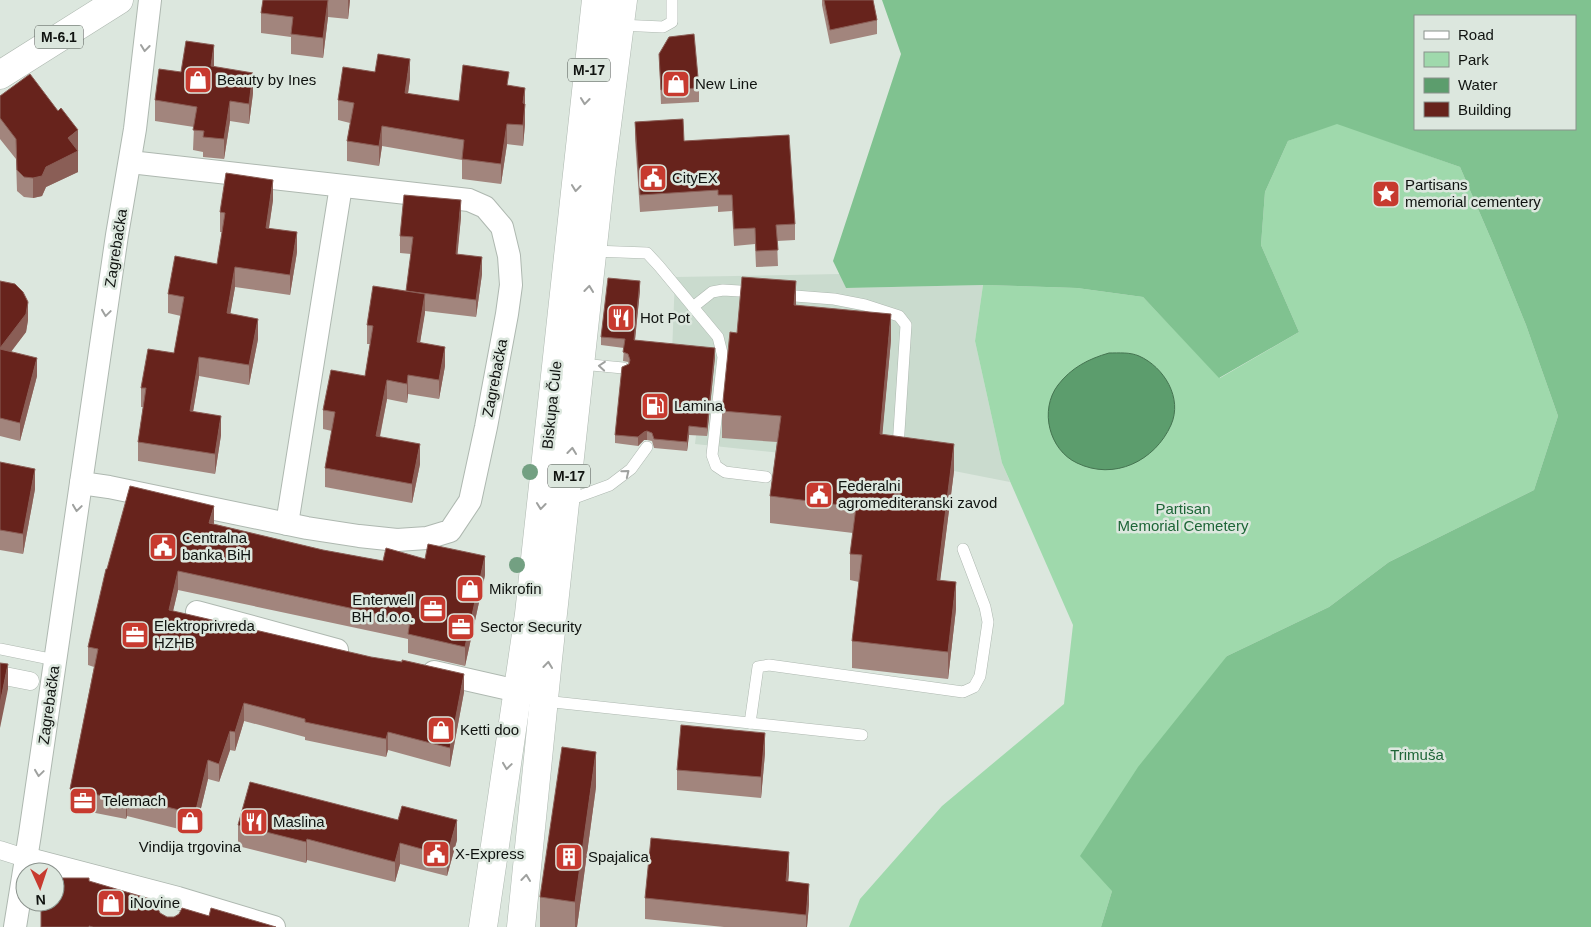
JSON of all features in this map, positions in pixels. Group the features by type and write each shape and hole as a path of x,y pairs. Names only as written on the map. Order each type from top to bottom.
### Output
{"main road":[{"name":"M-6.1","path":"0,75 119,0"},
{"name":"Biskupa Čule","path":"483,927 530,604 596,0"},
{"name":"Biskupa Čule","path":"521,927 593,251 621,13"}],"street":[{"name":"Zagrebačka","path":"15,927 135,129 150,0"},
{"name":"Zagrebačka","path":"81,483 109,487 287,524 358,536 397,540 427,538 450,531 470,501 507,314 511,285 509,256 502,227 485,207 469,200 130,162"},
{"path":"287,524 341,186"},
{"path":"197,612 359,655"},
{"path":"414,668 518,691"},
{"path":"0,675 30,681"},
{"path":"0,850 176,907 274,927"}],"lane":[{"path":"621,13 663,27 672,22 672,0"},
{"path":"593,251 646,253 718,337 723,357 712,455 716,466 725,472 766,477"},
{"path":"693,308 712,292 723,290 834,299 865,305 899,316 906,324 898,447"},
{"path":"581,364 623,368"},
{"path":"566,501 610,485 631,469 647,447"},
{"path":"750,723 758,667 770,665 963,692 974,687 980,676 988,622 985,607 963,550"},
{"path":"0,649 55,660"},
{"path":"544,701 862,735"}],"shaded area":[{"path":"840,274 846,288 983,285 975,341 1002,463 1010,482 954,471 695,444 705,357 672,353 675,277"}],"green space":[{"name":"Trimuša","path":"882,0 1591,0 1591,927 1101,927 1112,891 1080,856 1138,767 1227,656 1329,607 1389,562 1534,490 1558,416 1526,325 1460,167 1337,124 1288,141 1265,192 1261,245 1299,332 1219,378 1143,297 1077,288 983,285 846,288 833,261 901,54"},
{"name":"Partisan Memorial Cemetery","path":"1337,123 1460,167 1526,325 1558,416 1534,490 1389,562 1329,607 1227,656 1112,891 1101,927 849,927 860,899 942,806 1064,704 1073,625 1002,463 975,341 983,285 1077,288 1143,297 1220,378 1299,332 1261,245 1265,192 1288,141"}],"water":[{"path":"1109,353 1132,354 1148,361 1169,384 1175,404 1171,425 1155,449 1144,458 1132,464 1105,470 1091,468 1067,457 1054,439 1048,417 1052,395 1063,379 1080,365"}],"building":[{"path":"263,0 328,0 323,38 291,34 293,17 261,13"},
{"path":"824,0 873,0 877,20 830,30"},
{"path":"694,34 699,88 661,90 659,54 669,37"},
{"path":"186,41 214,45 211,66 253,73 249,104 230,101 224,139 203,137 204,131 193,130 197,107 155,100 159,69 181,72"},
{"path":"378,54 410,59 405,93 459,101 463,65 509,72 507,85 525,88 523,103 525,104 523,125 507,124 501,164 462,159 464,140 382,126 379,146 347,141 354,103 338,100 343,67 375,72"},
{"path":"30,74 58,111 61,108 78,130 68,138 78,151 46,167 42,176 33,178 24,177 17,170 16,139 0,118 0,96"},
{"path":"683,119 684,141 789,135 795,224 776,225 778,250 756,251 755,228 734,229 732,195 718,195 718,190 640,195 635,122"},
{"path":"226,173 273,180 266,228 297,232 290,275 235,267 227,313 258,319 249,365 199,357 190,411 221,416 215,454 138,442 146,388 141,388 148,349 174,353 184,297 168,294 175,256 217,264 225,213 220,212"},
{"path":"404,195 461,200 456,254 482,257 476,300 406,291 413,237 400,236"},
{"path":"742,277 796,281 794,305 891,314 880,434 954,444 937,580 956,582 948,652 852,641 862,555 850,554 856,507 770,496 781,416 722,411 730,332 737,333"},
{"name":"Lamina","path":"608,278 640,281 634,340 715,348 707,428 689,426 687,442 654,439 652,433 647,431 638,437 615,435 622,367 629,364 630,360 628,354 623,352 625,339 601,337"},
{"path":"0,281 15,284 23,292 28,302 26,314 0,348"},
{"path":"373,286 425,294 417,342 445,347 439,380 408,375 407,384 387,380 376,436 420,444 412,484 325,468 335,412 323,410 331,370 365,376 373,326 367,325"},
{"path":"0,349 37,358 20,423 0,418"},
{"path":"0,462 35,469 23,534 0,530"},
{"path":"130,486 214,506 209,523 323,550 383,561 386,548 425,559 428,544 485,556 465,647 408,634 410,621 178,571 169,610 371,657 402,662 402,660 464,674 450,748 388,732 386,739 305,722 305,719 244,703 235,732 230,731 219,764 208,760 195,814 127,797 126,801 70,789 98,649 88,647 106,569"},
{"path":"0,663 8,664 0,704"},
{"path":"681,725 765,733 761,777 677,770"},
{"name":"Spajalica","path":"562,747 596,752 575,902 540,897"},
{"path":"250,782 398,820 402,806 457,820 447,856 400,843 395,862 307,839 306,842 238,825"},
{"path":"651,838 789,852 786,881 809,884 806,915 645,898"},
{"path":"65,878 89,878 89,881 157,901 160,913 167,917 174,917 179,914 182,908 209,916 211,908 276,927 89,926 41,927 41,912 65,912"}],"place":[{"name":"Beauty by Ines","path":"198,80"},
{"name":"New Line","path":"676,84"},
{"name":"CityEX","path":"653,178"},
{"name":"Partisans memorial cementery","path":"1386,194"},
{"name":"Hot Pot","path":"621,318"},
{"name":"Lamina","path":"655,406"},
{"name":"Federalni agromediteranski zavod","path":"819,495"},
{"name":"Centralna banka BiH","path":"163,547"},
{"name":"Mikrofin","path":"470,589"},
{"name":"Enterwell BH d.o.o.","path":"433,609"},
{"name":"Sector Security","path":"461,627"},
{"name":"Elektroprivreda HZHB","path":"135,635"},
{"name":"Ketti doo","path":"441,730"},
{"name":"Telemach","path":"83,801"},
{"name":"Vindija trgovina","path":"190,821"},
{"name":"Maslina","path":"254,822"},
{"name":"X-Express","path":"436,854"},
{"name":"Spajalica","path":"569,857"},
{"name":"iNovine","path":"111,903"}]}
